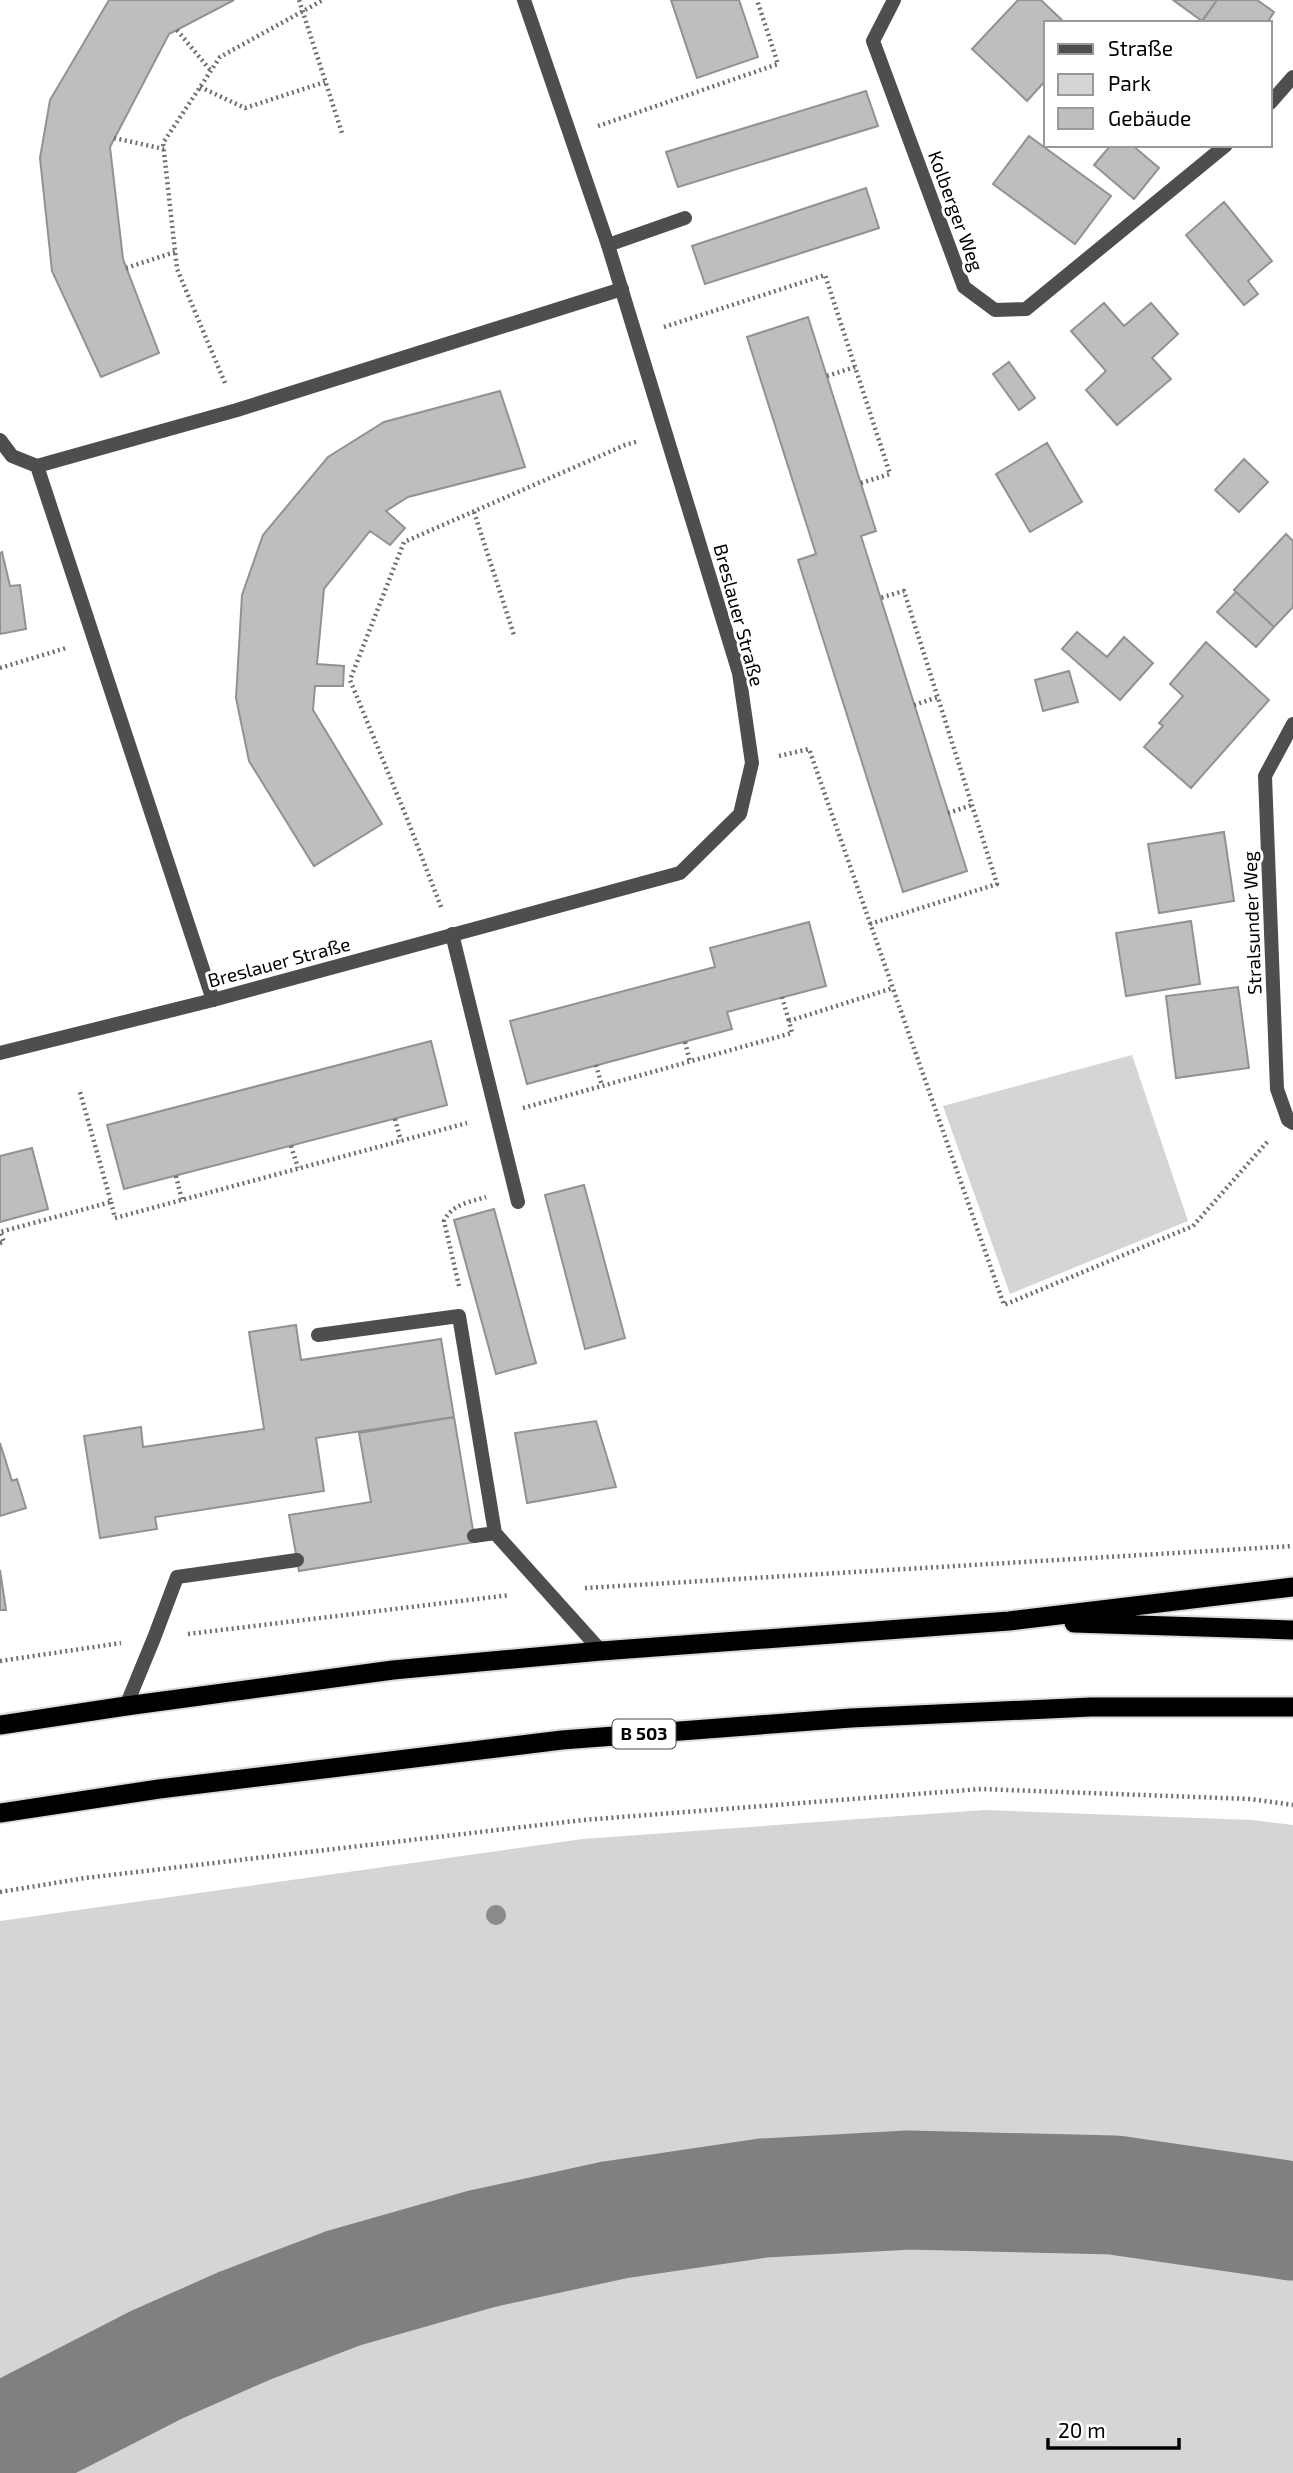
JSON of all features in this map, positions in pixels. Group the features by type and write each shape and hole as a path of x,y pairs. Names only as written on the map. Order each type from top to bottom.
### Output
{"highway":[{"path":"0,1725 393,1670 601,1651 1009,1621 1293,1587"},
{"path":"1009,1621 1293,1630"},
{"name":"B 503","path":"0,1813 159,1789 562,1740 877,1717 1091,1707 1293,1707"}],"street":[{"name":"Breslauer Straße","path":"0,1054 213,1000 680,873 740,814 752,763 738,673 637,336 524,0"},
{"name":"Kolberger Weg","path":"894,0 873,41 964,287 995,310 1026,309 1224,147"},
{"path":"1272,101 1293,77"},
{"path":"608,245 685,218"},
{"path":"0,440 12,456 37,466 237,410 622,289"},
{"path":"37,466 213,1000"},
{"name":"Stralsunder Weg","path":"1290,1121 1277,1089 1265,776 1293,724"},
{"path":"452,934 516,1195"},
{"path":"318,1335 459,1316 495,1533 601,1651"},
{"path":"474,1536 495,1533"},
{"path":"126,1706 177,1577 297,1560"}],"path":[{"path":"299,0 342,133"},
{"path":"237,410 177,269 163,143 220,57 323,0"},
{"path":"570,136 778,64 757,0"},
{"path":"177,30 211,71"},
{"path":"200,87 245,108 325,82"},
{"path":"114,138 164,149"},
{"path":"126,268 175,252"},
{"path":"637,336 825,275 890,474 861,483"},
{"path":"827,376 855,367"},
{"path":"452,934 350,680 404,542 625,445 666,435"},
{"path":"474,512 514,635"},
{"path":"870,924 997,884 904,591 880,598"},
{"path":"0,668 94,640"},
{"path":"914,705 937,698"},
{"path":"752,763 809,749 1003,1305 1193,1226 1290,1121"},
{"path":"948,814 972,806"},
{"path":"789,1021 893,988"},
{"path":"80,1092 115,1217 792,1033 782,998"},
{"path":"685,1042 690,1062"},
{"path":"596,1065 602,1086"},
{"path":"396,1119 401,1141"},
{"path":"291,1146 298,1168"},
{"path":"176,1175 182,1200"},
{"path":"459,1316 459,1283 444,1221 448,1213 460,1205 516,1195"},
{"path":"0,1243 4,1242 0,1231 111,1202"},
{"path":"0,1661 154,1638 549,1591 1293,1546"},
{"path":"0,1892 99,1876 583,1820 981,1789 1250,1800 1293,1805"}],"green space":[{"path":"1132,1055 1188,1221 1010,1294 943,1106"},
{"path":"984,1810 1252,1820 1293,1825 1293,2167 1244,2156 921,2134 680,2158 390,2216 108,2333 0,2388 0,1921 583,1839"},
{"path":"1059,2236 1293,2271 1293,2473 57,2473 94,2450 165,2418 348,2346 528,2292 686,2262 857,2241"}],"building":[{"path":"109,0 234,0 169,34 110,147 123,259 159,353 101,377 52,271 40,158 50,100"},
{"path":"671,0 739,0 758,57 697,78"},
{"path":"1018,0 1041,0 1063,21 1044,21 1044,82 1027,101 972,49"},
{"path":"1173,0 1217,0 1202,21"},
{"path":"1217,0 1257,0 1274,12 1268,21 1202,21"},
{"path":"866,91 878,126 678,187 666,152"},
{"path":"1029,136 1111,196 1075,244 993,184"},
{"path":"1109,147 1134,147 1159,168 1134,199 1094,165"},
{"path":"866,188 879,228 705,284 692,246"},
{"path":"1224,202 1272,261 1248,281 1258,294 1244,305 1186,235"},
{"path":"1104,303 1124,326 1151,303 1178,334 1152,358 1171,379 1117,425 1086,390 1106,371 1071,331"},
{"path":"808,317 876,531 861,536 967,871 903,892 798,560 816,554 747,337"},
{"path":"1009,362 1035,398 1019,410 993,374"},
{"path":"500,391 525,467 408,497 386,511 405,528 390,545 370,531 324,589 317,664 344,666 343,686 315,686 313,710 382,824 314,866 249,761 236,698 242,595 263,535 328,457 384,422"},
{"path":"1047,443 1082,502 1030,532 996,474"},
{"path":"1244,459 1268,482 1239,512 1215,490"},
{"path":"1286,534 1293,541 1293,607 1274,627 1234,590"},
{"path":"2,552 10,586 20,585 26,629 0,634 0,553"},
{"path":"1236,592 1274,627 1256,647 1217,612"},
{"path":"1077,632 1107,657 1124,637 1153,663 1120,700 1062,649"},
{"path":"1206,642 1269,700 1191,788 1144,747 1163,726 1159,723 1183,696 1170,684"},
{"path":"1069,671 1078,702 1043,711 1035,680"},
{"path":"1224,832 1234,901 1159,913 1148,844"},
{"path":"1191,921 1200,984 1126,996 1116,933"},
{"path":"809,922 826,986 727,1012 732,1029 527,1084 510,1021 715,967 710,948"},
{"path":"1238,987 1249,1068 1176,1078 1166,996"},
{"path":"431,1041 447,1105 124,1189 107,1125"},
{"path":"32,1148 48,1209 0,1222 0,1156"},
{"path":"584,1185 625,1338 585,1349 545,1195"},
{"path":"494,1209 536,1363 496,1374 454,1220"},
{"path":"296,1325 301,1360 441,1339 454,1417 316,1438 324,1491 155,1517 157,1529 100,1538 84,1436 141,1427 143,1447 264,1429 249,1332"},
{"path":"454,1417 475,1542 299,1571 289,1515 371,1502 359,1433"},
{"path":"596,1421 616,1487 527,1503 515,1433"},
{"path":"0,1443 12,1481 17,1479 26,1508 0,1516"},
{"path":"0,1570 6,1610 0,1610"}],"taxiway":[{"path":"0,2445 156,2365 244,2326 344,2288 481,2249 614,2220 763,2198 909,2190 1114,2195 1293,2221"}]}
